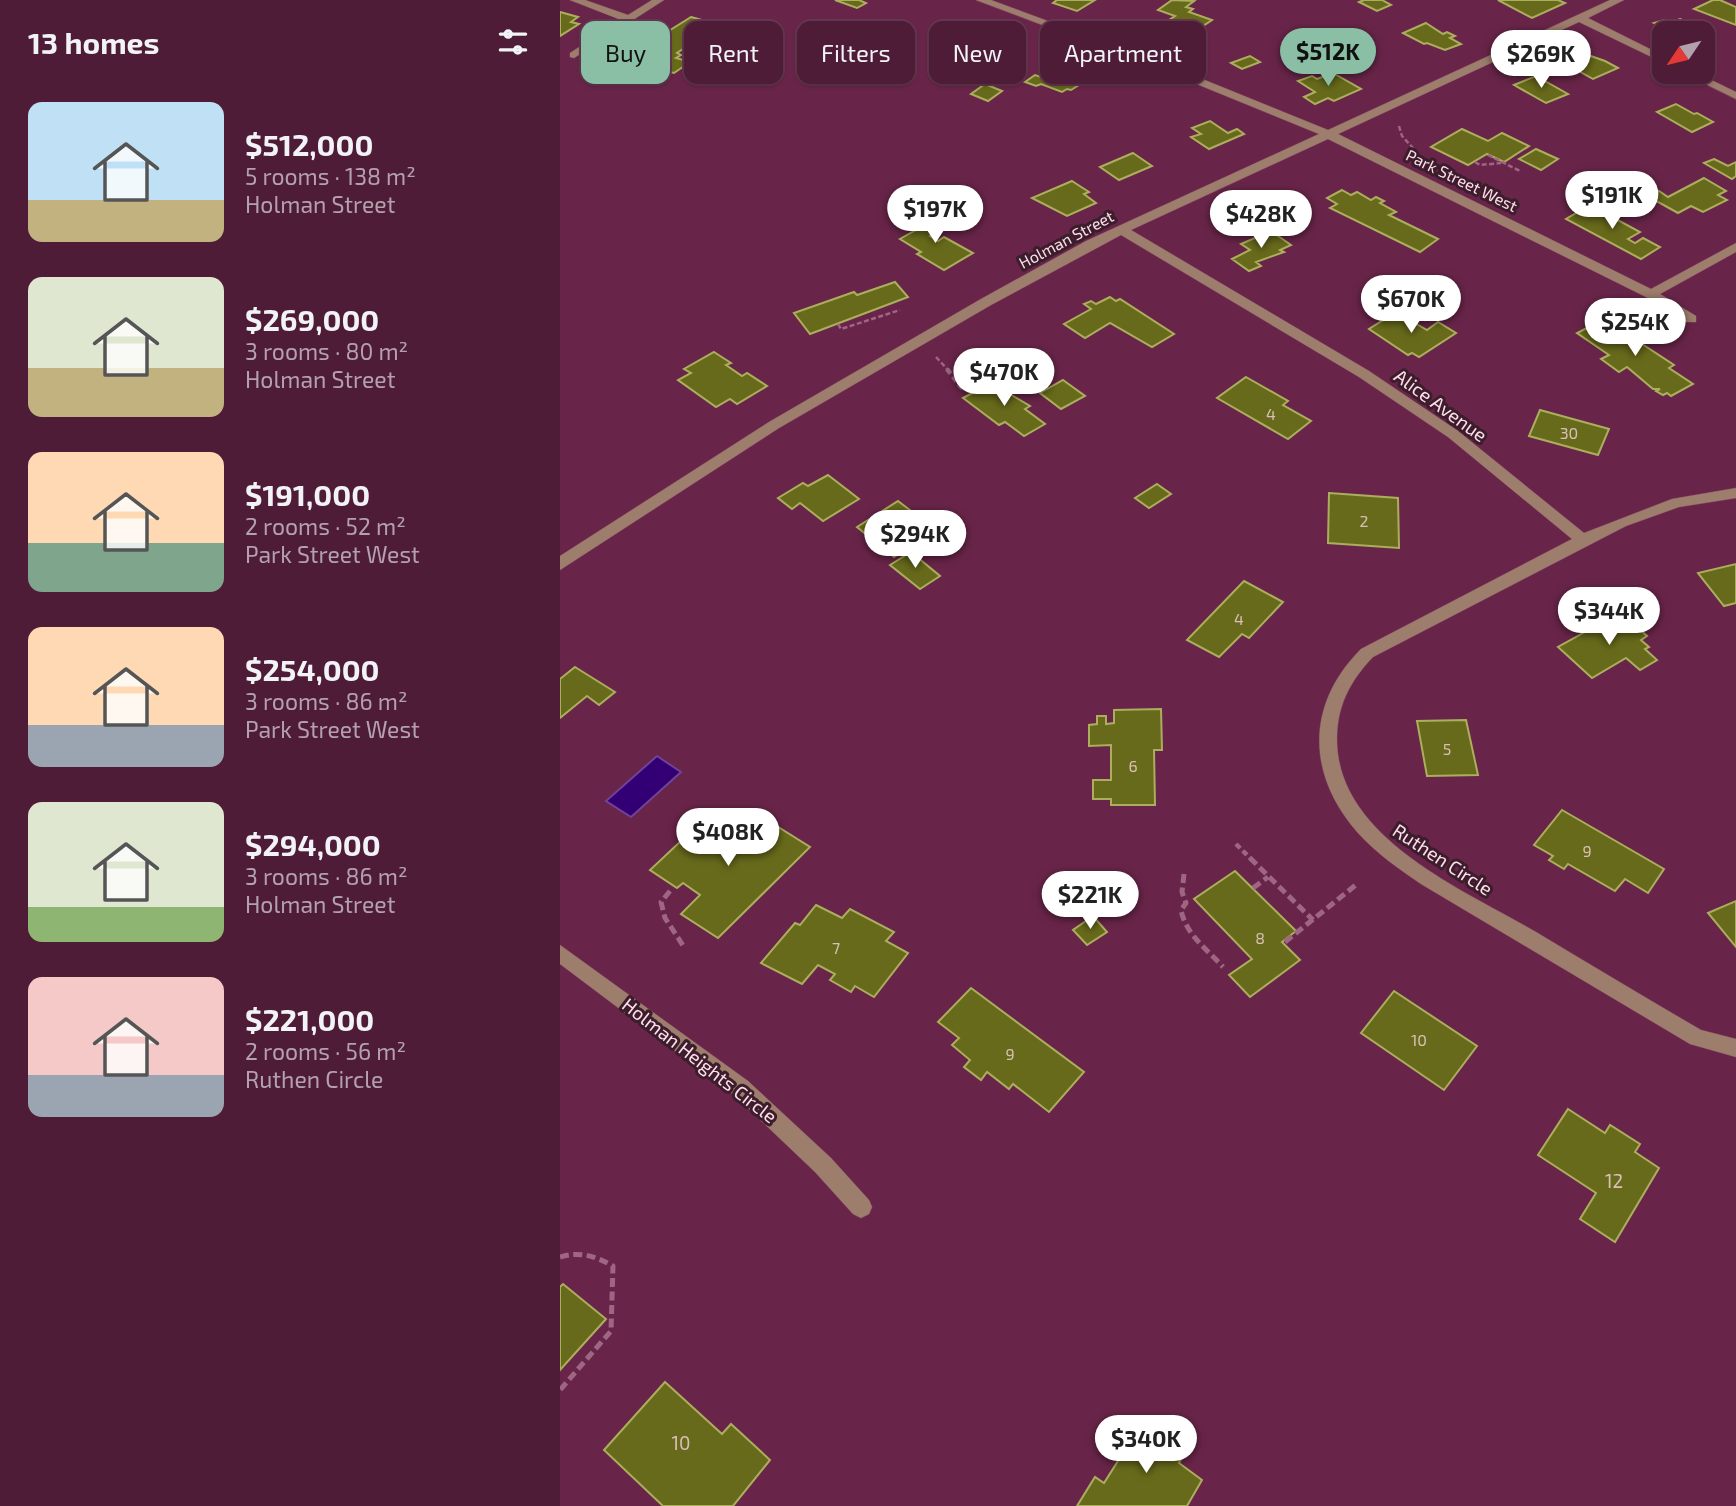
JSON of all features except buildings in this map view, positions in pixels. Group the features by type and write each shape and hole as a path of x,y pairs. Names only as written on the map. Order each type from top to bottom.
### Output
{"street":[{"path":"575,0 628,19"},
{"path":"574,55 659,0"},
{"name":"Park Street West","path":"981,0 1176,72 1328,134 1651,294 1691,319"},
{"name":"Holman Street","path":"560,565 774,425 986,302 1121,230 1619,0"},
{"path":"1579,18 1652,54"},
{"path":"1712,84 1736,96"},
{"name":"Alice Avenue","path":"1121,230 1364,374 1452,435 1583,540"},
{"path":"1651,294 1736,247"},
{"name":"Ruthen Circle","path":"1736,493 1693,499 1641,515 1583,540 1367,653 1346,674 1331,702 1326,738 1329,765 1338,791 1354,816 1380,845 1424,876 1697,1038 1736,1048"},
{"name":"Holman Heights Circle","path":"560,953 741,1088 823,1165 861,1207"}],"path":[{"path":"1392,122 1399,126 1402,136 1416,150"},
{"path":"1488,155 1520,171"},
{"path":"1475,162 1506,163"},
{"path":"838,324 841,329 900,310"},
{"path":"933,354 946,365 953,380 964,391"},
{"path":"1236,844 1313,920"},
{"path":"1184,874 1181,892 1186,903 1181,910 1181,917 1195,938 1223,967"},
{"path":"1253,888 1268,877"},
{"path":"1286,942 1357,884"},
{"path":"670,891 661,902 665,918 684,947"},
{"path":"560,1257 570,1253 592,1255 613,1266 614,1319 611,1331 560,1390"}],"shaded area":[{"path":"657,756 681,772 631,817 606,801"}]}
